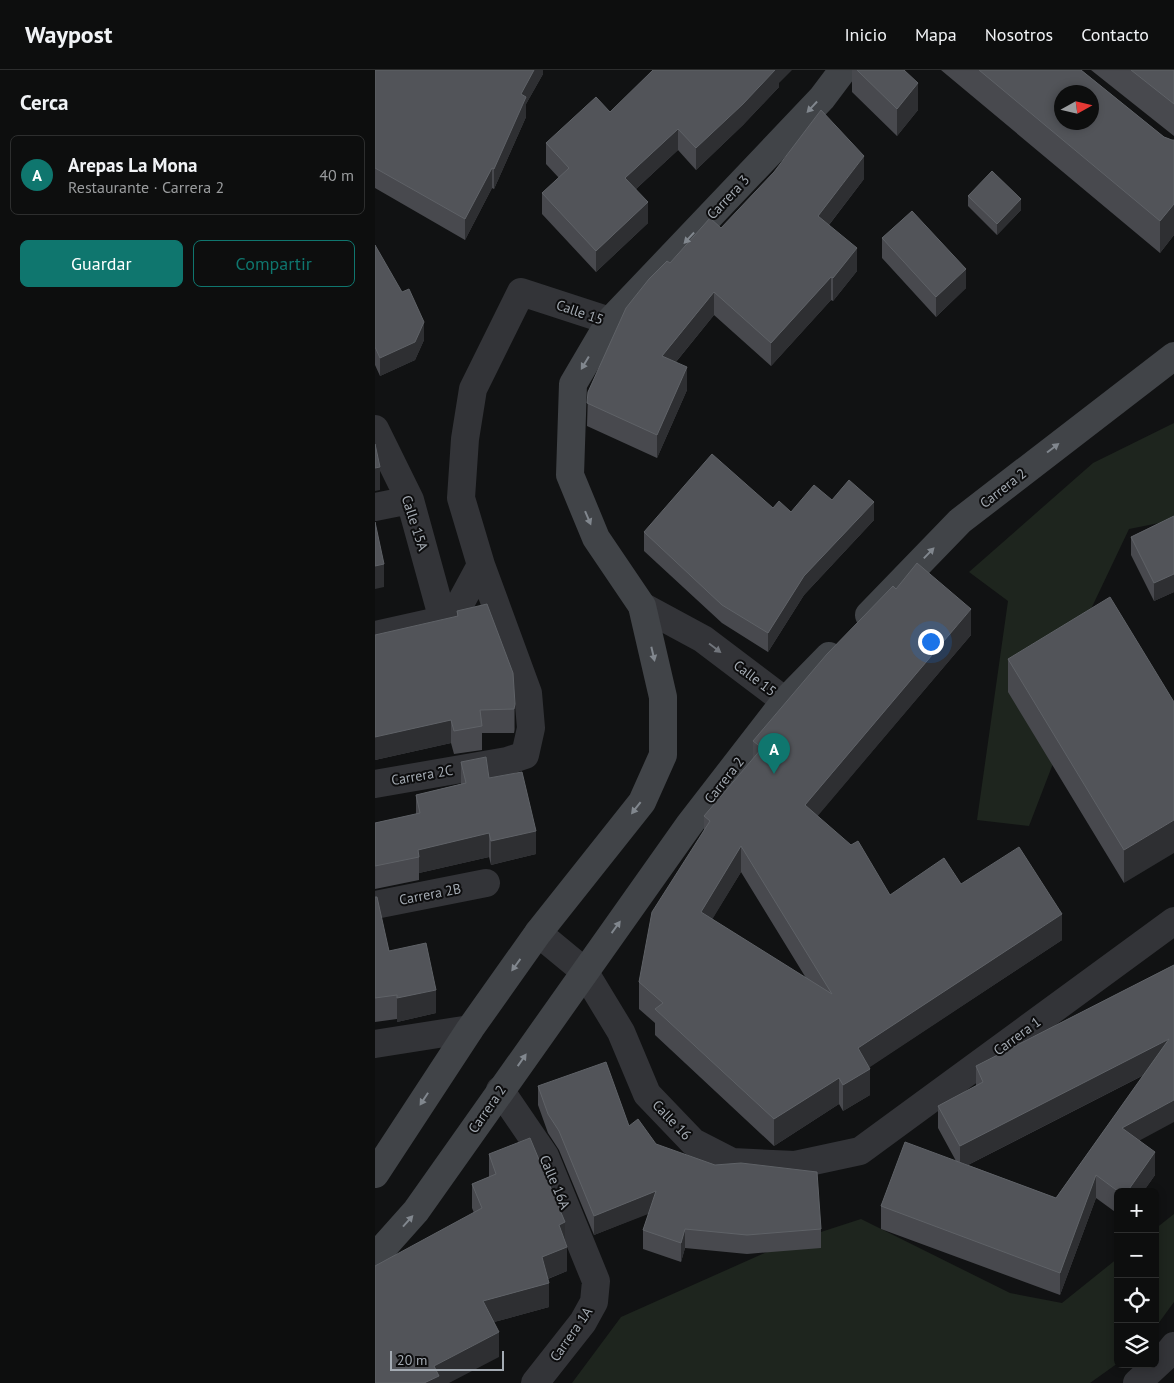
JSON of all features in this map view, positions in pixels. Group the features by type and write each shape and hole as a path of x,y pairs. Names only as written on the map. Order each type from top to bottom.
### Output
{"main road":[{"name":"Carrera 3","path":"610,321 822,98 843,70"},
{"name":"Calle 15","path":"610,321 573,384 570,475 596,538 642,606"},
{"name":"Carrera 2","path":"375,1257 416,1211 689,825 785,701 960,521 1174,356"},
{"path":"375,1174 470,1029 538,934 642,802 663,755 663,697 642,606"}],"street":[{"name":"Calle 15","path":"528,692 481,565 461,498 465,439 473,389 521,292 610,321"},
{"name":"Calle 15A","path":"375,429 409,500 443,620"},
{"path":"375,508 409,500"},
{"path":"375,635 443,620 461,602 481,565"},
{"name":"Calle 15","path":"642,606 703,639 785,701"},
{"name":"Carrera 2C","path":"375,784 507,761 525,754 531,728 528,692"},
{"name":"Carrera 2B","path":"375,905 485,883"},
{"name":"Carrera 1","path":"860,1152 1174,921"},
{"name":"Calle 16","path":"538,934 584,971 621,1032 647,1094 693,1142 732,1162 795,1165 860,1152"},
{"path":"375,1044 470,1029"},
{"name":"Calle 16A","path":"500,1090 545,1156 596,1281"},
{"name":"Carrera 1A","path":"535,1383 583,1322 594,1302 596,1281"},
{"path":"1137,1383 1174,1346"}],"shaded area":[{"path":"1174,423 1174,520 1129,529 1082,628 1054,761 1029,826 977,820 1008,601 969,572 1093,463"},
{"path":"1174,1214 1174,1302 1159,1323 1159,1233 1159,1226"},
{"path":"861,1219 1010,1293 1062,1303 1114,1261 1114,1366 1090,1383 572,1383 621,1317 787,1243"}],"building":[{"path":"375,70 534,70 521,94 526,97 494,169 492,168 465,219 375,168"},
{"path":"653,70 775,70 743,104 696,148 678,129 625,178 648,202 596,251 542,193 569,168 546,143 596,97 610,112"},
{"path":"857,70 904,70 918,83 897,109"},
{"path":"979,70 1081,70 1164,137 1174,140 1174,204 1160,221"},
{"path":"1131,70 1174,70 1174,104"},
{"path":"821,110 864,156 818,216 857,248 833,278 831,277 771,343 714,292 662,356 687,367 657,435 587,403 588,392 626,308 649,279 667,261 670,263 710,218 721,228 774,172"},
{"path":"992,171 1021,199 997,224 968,196"},
{"path":"912,211 966,269 936,297 882,238"},
{"path":"375,245 402,292 409,289 424,322 415,342 380,358 375,347"},
{"path":"375,444 380,467 375,468"},
{"path":"712,454 773,508 779,501 791,512 814,485 832,500 849,480 874,502 804,576 768,633 722,605 644,532"},
{"path":"1174,516 1174,574 1154,583 1131,537"},
{"path":"375,522 384,564 375,566"},
{"path":"917,563 971,609 805,805 851,845 858,841 890,895 944,858 961,884 1019,847 1062,914 858,1048 870,1069 843,1085 839,1078 774,1119 655,1009 663,1003 639,982 652,912 710,821 704,816 762,748 753,741 827,654 893,586 896,589","holes":["741,846 832,994 701,912"]},
{"path":"1110,597 1174,702 1174,820 1124,850 1008,659"},
{"path":"487,604 513,673 514,709 480,710 482,726 454,731 451,720 375,737 375,635 458,616 457,611"},
{"path":"486,757 489,778 522,772 536,831 491,841 489,833 418,850 419,857 375,866 375,823 420,813 416,795 466,783 461,762"},
{"path":"375,897 377,897 389,951 426,943 436,990 397,998 397,995 375,998"},
{"path":"1174,965 1174,1100 1122,1128 1155,1152 1130,1188 1114,1188 1096,1175 1060,1273 881,1206 905,1142 1056,1198 1169,1039 960,1146 938,1106 983,1082 976,1066"},
{"path":"606,1062 629,1126 638,1119 656,1144 715,1165 741,1163 817,1172 821,1229 747,1235 685,1229 681,1243 643,1230 656,1191 594,1216 559,1131 548,1114 538,1086"},
{"path":"530,1138 565,1222 559,1225 567,1247 542,1257 549,1283 483,1301 499,1332 434,1366 439,1376 424,1383 375,1383 375,1266 482,1208 472,1184 496,1174 489,1154"}],"place":[{"name":"Arepas La Mona","path":"774,774"}]}
